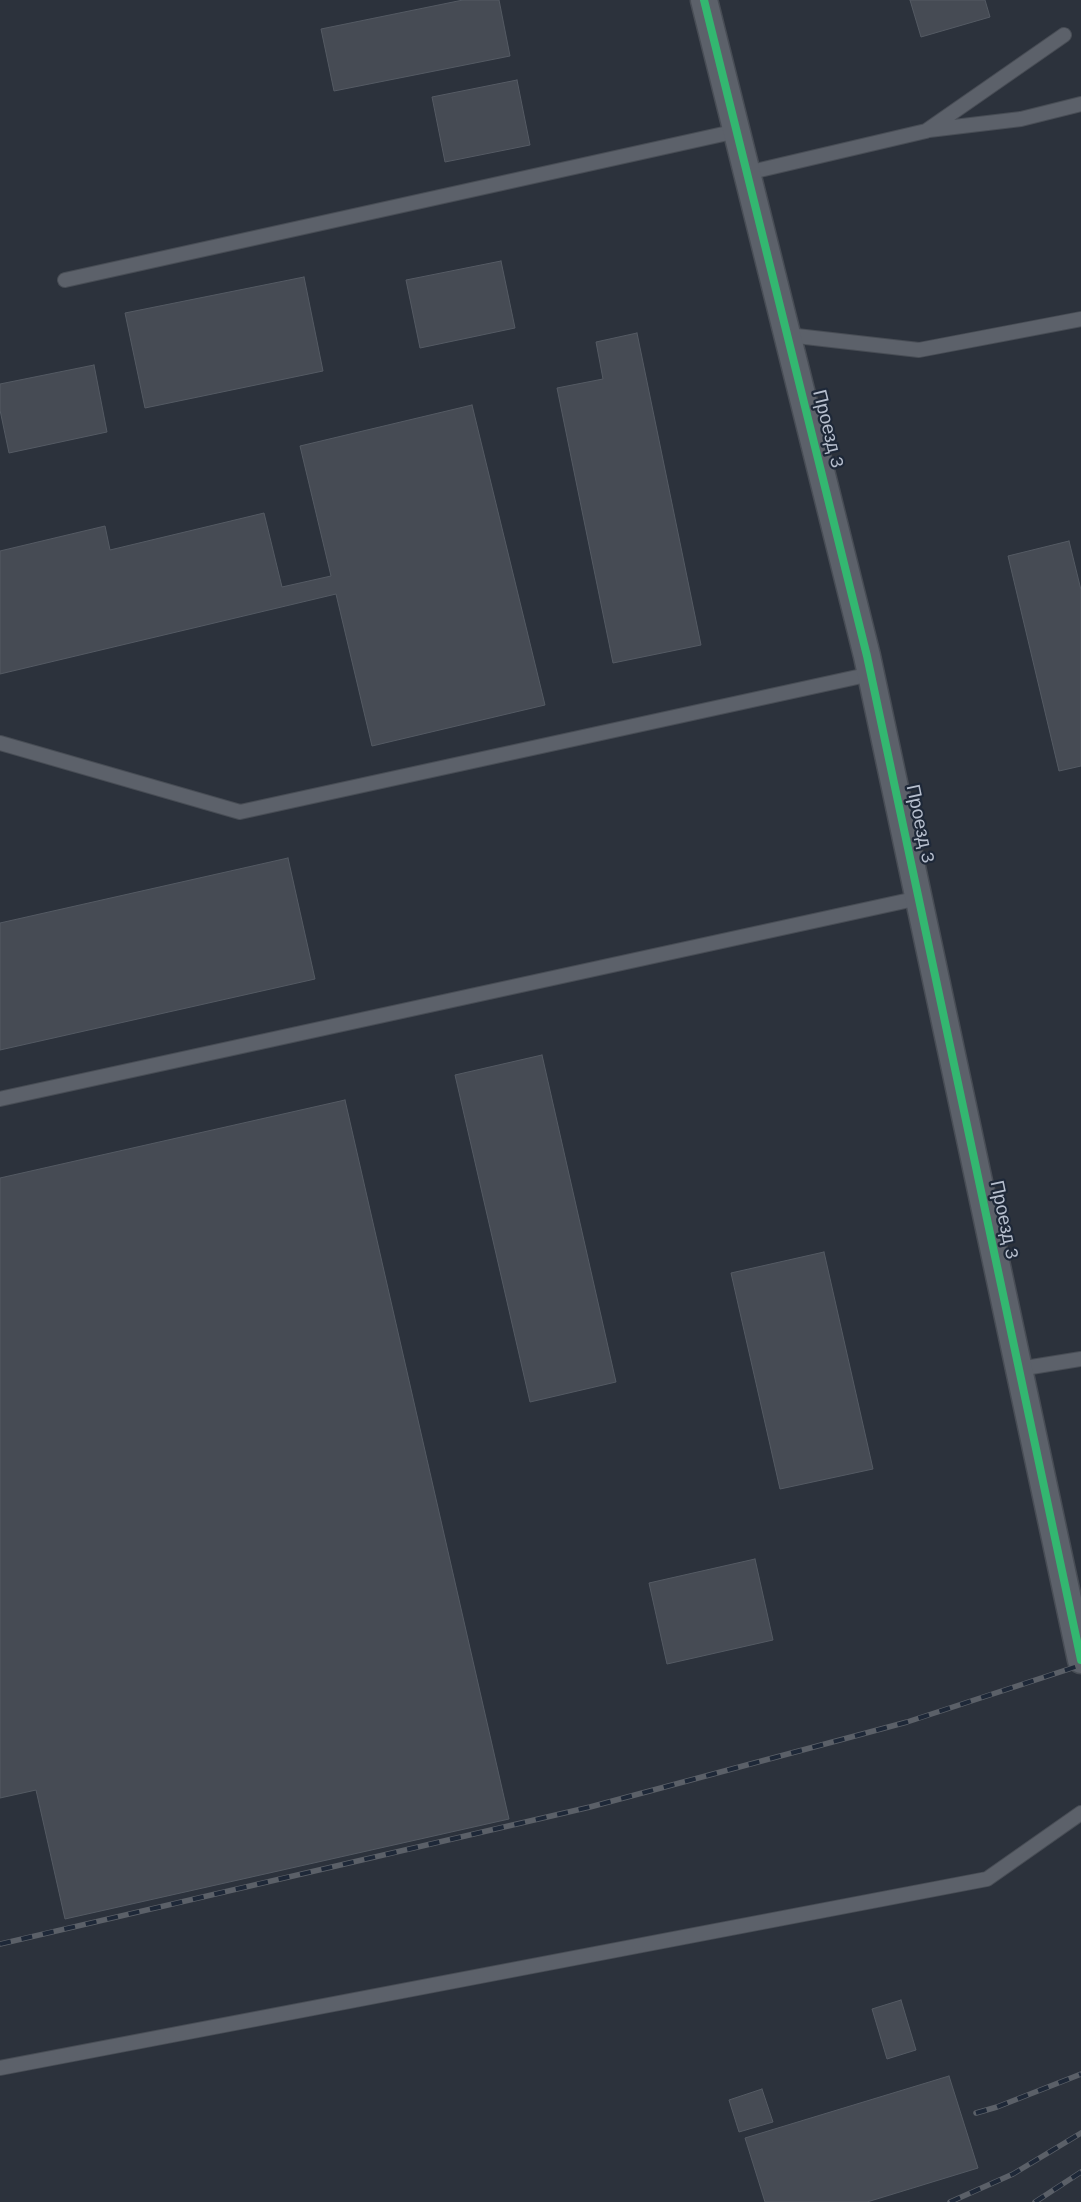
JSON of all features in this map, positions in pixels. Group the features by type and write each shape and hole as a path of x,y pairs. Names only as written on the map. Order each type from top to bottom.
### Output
{"street":[{"name":"Проезд 3","path":"704,0 871,674 1081,1660"}],"lane":[{"path":"926,131 1064,35"},
{"path":"747,173 926,131 1021,120 1081,104"},
{"path":"65,280 737,131"},
{"path":"788,335 919,350 1081,319"},
{"path":"0,743 240,812 871,674"},
{"path":"0,1099 919,898"},
{"path":"1019,1369 1081,1359"},
{"path":"0,2068 987,1879 1081,1813"}],"building":[{"path":"463,0 499,0 510,56 334,91 321,29"},
{"path":"910,0 985,0 990,17 921,37"},
{"path":"517,80 530,145 445,162 432,97"},
{"path":"501,261 515,328 420,348 406,280"},
{"path":"304,277 323,371 145,408 125,313"},
{"path":"637,333 701,645 613,663 557,388 603,379 596,342"},
{"path":"94,365 107,432 9,453 0,410 0,384"},
{"path":"472,405 545,705 372,746 336,594 0,674 0,551 105,526 110,550 264,513 282,587 331,576 300,446"},
{"path":"1069,541 1081,590 1081,766 1059,771 1008,556"},
{"path":"288,858 315,979 0,1050 0,923"},
{"path":"542,1055 616,1382 530,1402 455,1075"},
{"path":"345,1100 509,1819 65,1919 36,1790 0,1798 0,1178"},
{"path":"824,1252 873,1469 780,1489 731,1273"},
{"path":"755,1559 773,1640 667,1664 649,1583"},
{"path":"901,2000 916,2050 887,2059 872,2009"},
{"path":"949,2076 978,2168 867,2202 765,2202 745,2138"},
{"path":"762,2089 773,2122 739,2132 729,2100"}],"railway":[{"path":"0,1944 590,1807 907,1722 1081,1665"},
{"path":"976,2113 997,2107 1081,2074"},
{"path":"950,2202 1013,2174 1081,2133"},
{"path":"1035,2202 1081,2172"}],"cycle path":[{"path":"704,0 867,656 1081,1660"}]}
